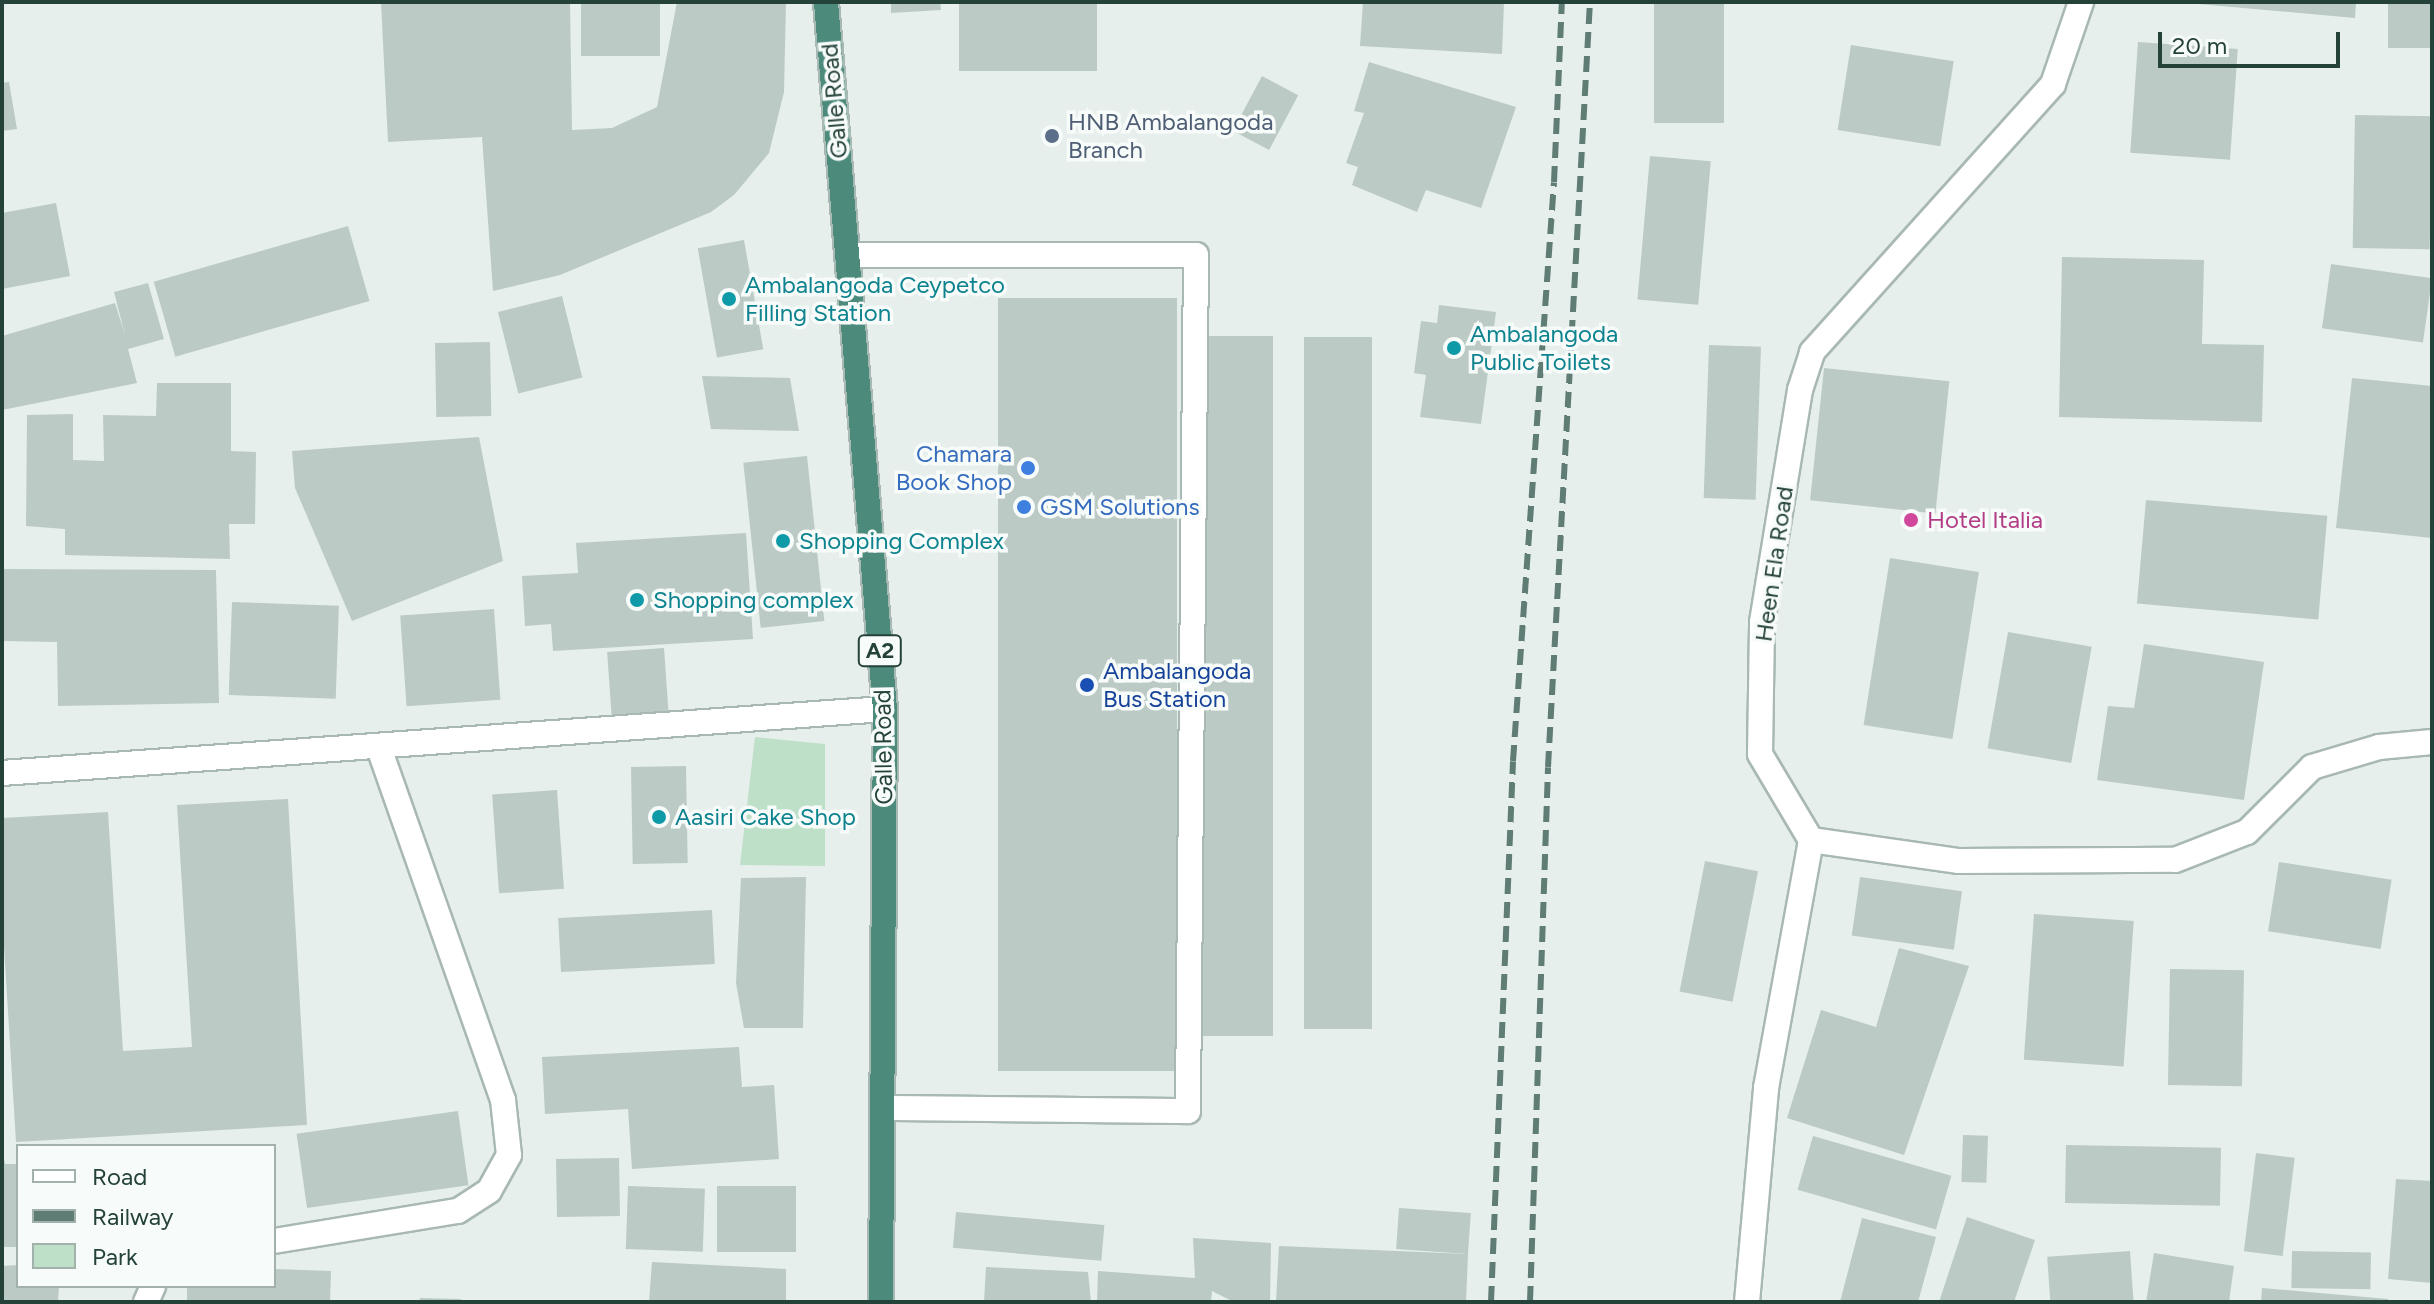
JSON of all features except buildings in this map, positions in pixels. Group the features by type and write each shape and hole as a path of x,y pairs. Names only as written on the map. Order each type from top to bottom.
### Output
{"highway":[{"name":"Galle Road","path":"826,2 885,709 881,1302"}],"street":[{"name":"Heen Ela Road","path":"1811,840 1760,754 1762,622 1800,390 1812,352 2053,84 2081,2"},
{"path":"847,255 1196,255 1188,1111 882,1108"},
{"path":"2,773 885,709"},
{"path":"1747,1302 1766,1088 1811,840 1958,861 2175,860 2247,832 2312,767 2379,747 2432,742"},
{"path":"276,1241 458,1211 489,1191 509,1155 503,1100 379,748"}],"green space":[{"path":"755,737 825,744 825,866 740,865"}],"railway":[{"path":"1491,1302 1513,761 1554,182 1562,2"},
{"path":"1530,1302 1548,767 1590,2"}],"place":[{"name":"HNB Ambalangoda Branch","path":"1052,136"},
{"name":"Ambalangoda Ceypetco Filling Station","path":"729,299"},
{"name":"Ambalangoda Public Toilets","path":"1454,348"},
{"name":"Chamara Book Shop","path":"1028,468"},
{"name":"GSM Solutions","path":"1024,507"},
{"name":"Hotel Italia","path":"1911,520"},
{"name":"Shopping Complex","path":"783,541"},
{"name":"Shopping complex","path":"637,600"},
{"name":"Ambalangoda Bus Station","path":"1087,685"},
{"name":"Aasiri Cake Shop","path":"659,817"}]}
